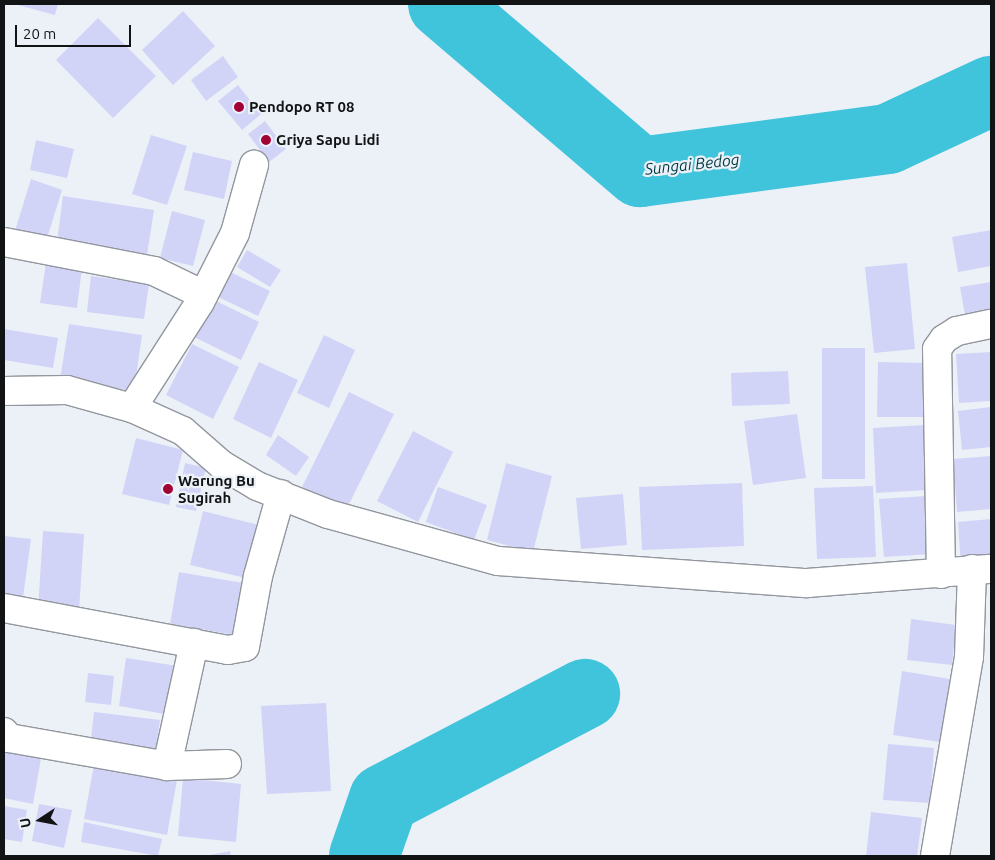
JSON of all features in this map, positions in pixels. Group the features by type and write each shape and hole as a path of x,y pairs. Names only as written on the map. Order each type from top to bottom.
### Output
{"street":[{"path":"132,408 204,295 236,232 254,165"},
{"path":"4,242 154,271 204,295"},
{"path":"941,574 937,349 944,339 957,331 991,324"},
{"path":"4,391 67,390 132,408 183,431 222,465 257,486 328,514 498,561 807,583 941,574 982,569 935,856"},
{"path":"4,608 236,650 248,642 258,576 281,494"},
{"path":"167,766 194,643"},
{"path":"4,732 9,738 167,766 226,764"}],"building":[{"path":"14,4 58,4 55,15"},
{"path":"183,11 215,46 173,85 142,50"},
{"path":"98,18 156,76 113,118 56,60"},
{"path":"223,56 238,77 206,101 191,80"},
{"name":"Pendopo RT 08","path":"238,85 261,114 242,130 218,101"},
{"name":"Griya Sapu Lidi","path":"265,121 286,149 269,162 248,134"},
{"path":"151,135 187,146 167,205 132,194"},
{"path":"36,140 74,149 67,178 30,170"},
{"path":"193,152 232,161 224,199 184,190"},
{"path":"31,179 62,190 45,245 14,234"},
{"path":"63,196 154,210 147,255 57,241"},
{"path":"172,211 205,220 193,266 160,258"},
{"path":"991,230 991,266 958,272 952,237"},
{"path":"247,250 281,270 270,287 237,267"},
{"path":"46,263 82,268 77,308 40,303"},
{"path":"907,263 915,349 874,353 865,267"},
{"path":"226,270 270,291 258,316 214,295"},
{"path":"91,276 149,284 144,319 87,312"},
{"path":"991,282 991,316 966,321 960,287"},
{"path":"212,299 259,322 241,360 194,337"},
{"path":"69,324 142,335 134,391 60,379"},
{"path":"4,329 58,338 53,368 4,360"},
{"path":"324,335 355,350 329,408 297,393"},
{"path":"192,344 239,367 213,419 166,395"},
{"path":"822,348 865,348 865,479 822,479"},
{"path":"991,352 991,401 959,403 956,354"},
{"path":"259,362 298,380 271,438 233,419"},
{"path":"878,362 927,363 926,417 877,417"},
{"path":"788,371 790,404 732,406 731,373"},
{"path":"349,392 394,414 346,510 302,487"},
{"path":"991,407 991,447 962,450 958,411"},
{"path":"797,414 806,478 753,485 744,421"},
{"path":"924,425 927,490 876,493 873,428"},
{"path":"413,431 453,452 418,522 377,501"},
{"path":"278,435 309,457 296,476 266,455"},
{"path":"136,438 183,450 169,505 122,494"},
{"path":"991,456 991,509 957,512 953,459"},
{"path":"185,463 206,468 196,511 176,507"},
{"path":"506,463 552,476 533,552 487,540"},
{"path":"742,483 744,546 642,550 639,487"},
{"path":"873,486 876,557 817,559 814,488"},
{"path":"438,487 487,505 474,540 426,522"},
{"path":"623,494 627,545 581,549 576,498"},
{"path":"926,496 931,554 884,557 879,499"},
{"path":"203,511 259,525 246,578 190,565"},
{"path":"991,519 991,563 961,566 958,522"},
{"path":"43,531 84,534 79,611 38,609"},
{"path":"4,536 31,539 22,605 4,603"},
{"path":"179,572 243,583 235,635 170,624"},
{"path":"911,619 956,625 952,665 907,660"},
{"path":"126,658 178,666 170,715 119,706"},
{"path":"902,671 956,680 947,743 893,735"},
{"path":"88,673 114,676 111,705 85,702"},
{"path":"326,703 331,791 267,794 261,706"},
{"path":"94,712 160,720 155,756 90,747"},
{"path":"888,744 934,748 930,803 883,800"},
{"path":"4,747 42,753 33,804 4,798"},
{"path":"95,760 178,775 167,835 84,819"},
{"path":"183,778 241,784 236,842 178,836"},
{"path":"39,804 72,810 64,848 32,841"},
{"path":"4,806 27,810 22,842 4,839"},
{"path":"871,812 922,818 917,856 866,856"},
{"path":"84,822 162,839 158,856 81,842"},
{"path":"230,851 231,856 210,856 210,855"}],"waterway":[{"name":"Sungai Bedog","path":"443,4 640,172 888,139 991,91"},
{"path":"364,856 384,799 585,694"}],"place":[{"name":"Pendopo RT 08","path":"239,107"},
{"name":"Griya Sapu Lidi","path":"266,140"},
{"name":"Warung Bu Sugirah","path":"168,489"}]}
